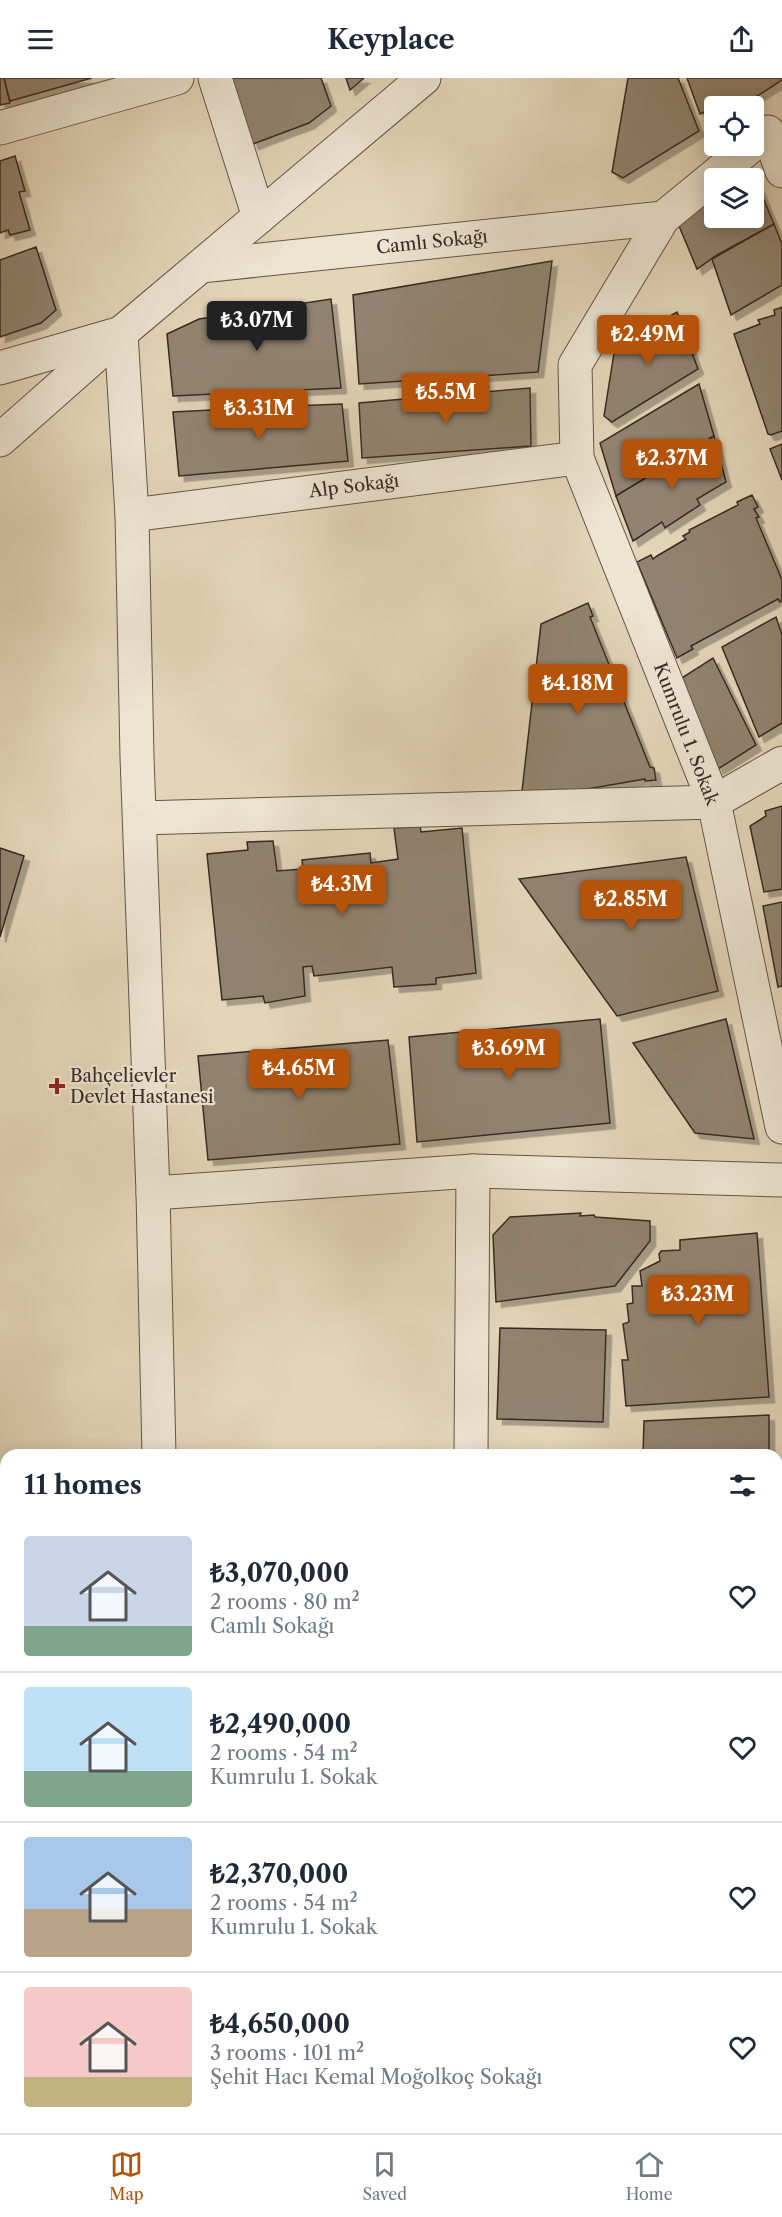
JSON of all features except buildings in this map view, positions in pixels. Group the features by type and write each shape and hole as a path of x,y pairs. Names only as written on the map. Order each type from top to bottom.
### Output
{"street":[{"path":"0,128 177,78"},
{"path":"215,78 259,217"},
{"path":"0,440 121,333 424,78"},
{"path":"764,136 782,171"},
{"path":"577,458 575,365 663,218 739,156"},
{"name":"Camlı Sokağı","path":"201,266 663,218"},
{"path":"0,368 121,333"},
{"path":"121,333 132,515 159,1449"},
{"name":"Alp Sokağı","path":"132,515 577,458"},
{"name":"Kumrulu 1. Sokak","path":"577,458 714,802 782,1127"},
{"path":"140,818 714,802 782,763"},
{"path":"153,1193 472,1171 782,1180"},
{"path":"471,1449 472,1171"}],"place":[{"name":"Bahçelievler Devlet Hastanesi","path":"57,1086"}]}
